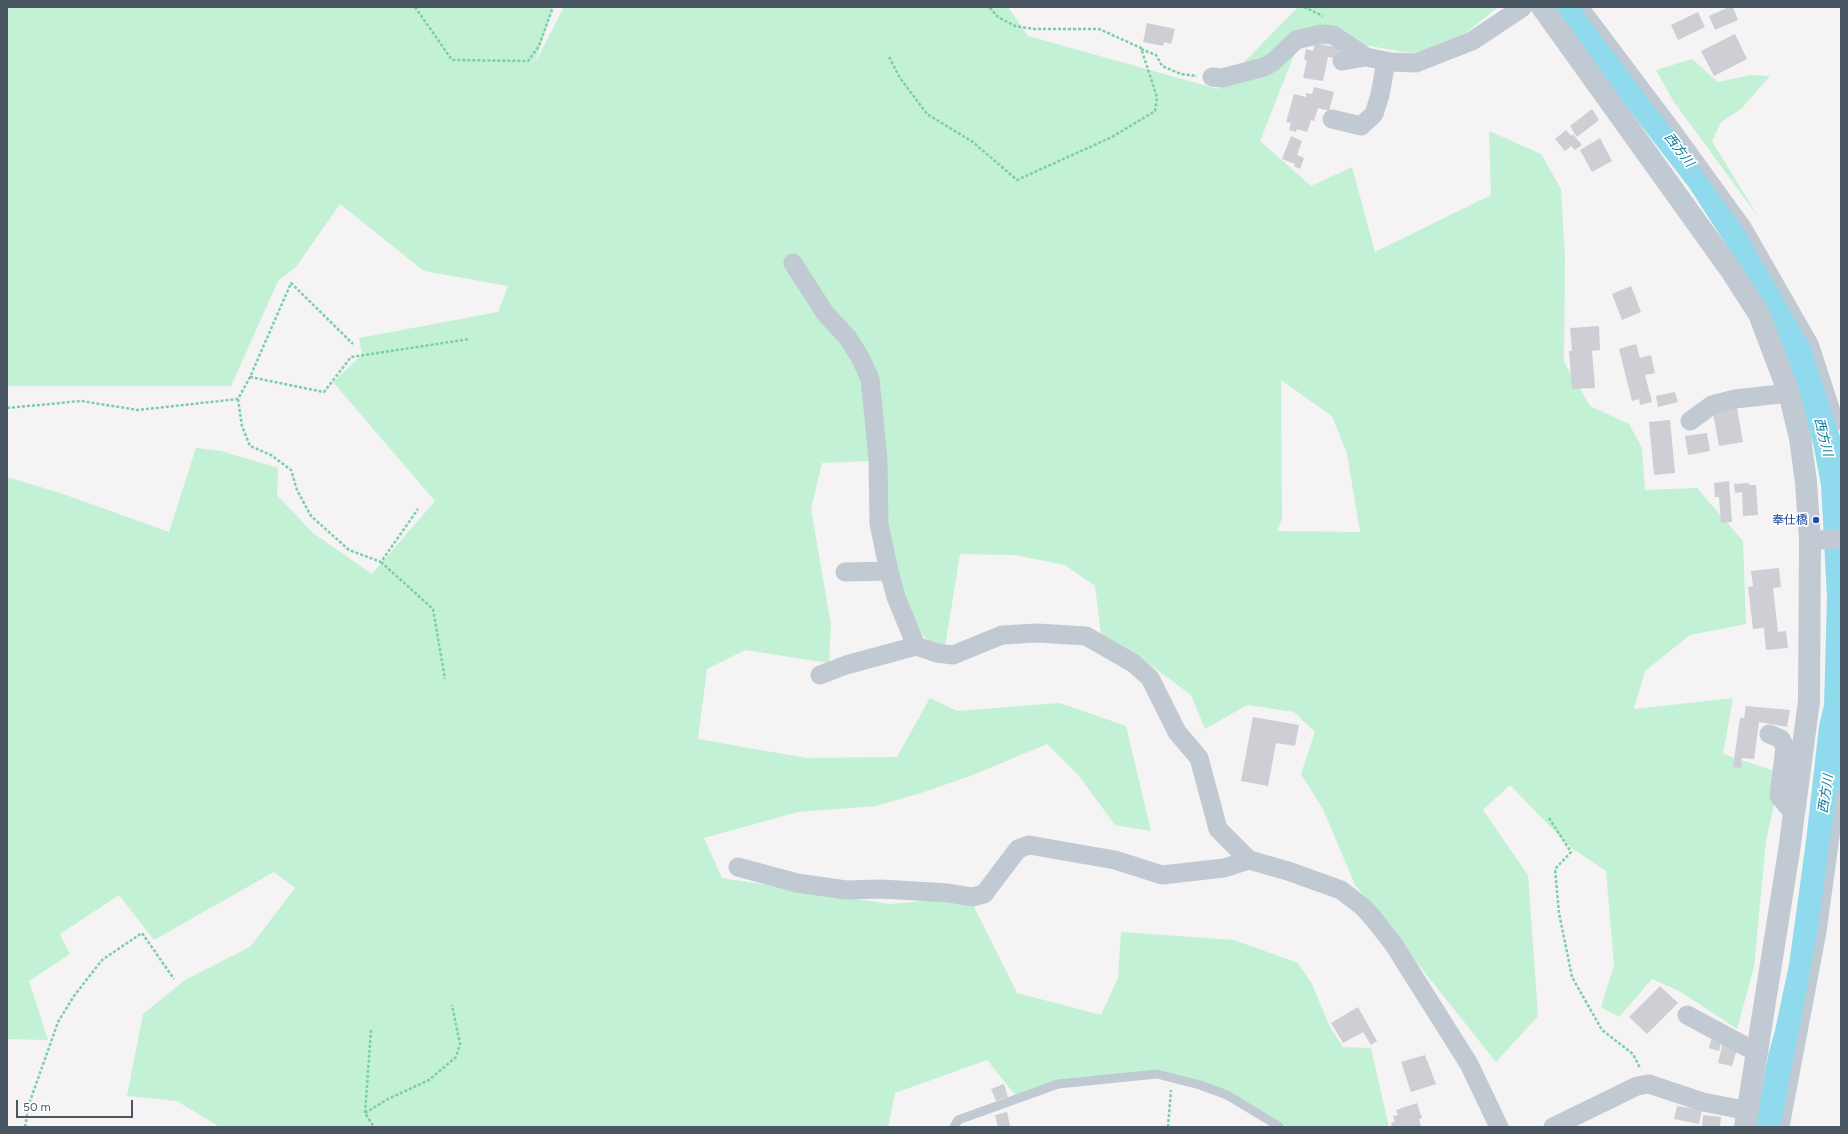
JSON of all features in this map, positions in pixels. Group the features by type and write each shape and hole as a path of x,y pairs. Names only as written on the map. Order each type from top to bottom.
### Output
{"street":[{"path":"1342,61 1366,57 1386,61 1416,63 1472,41 1523,7"},
{"path":"1542,7 1730,269 1758,314 1789,393 1802,452 1806,482 1824,540 1809,701 1794,814 1747,1119 1704,1102 1649,1084 1638,1086 1553,1127"},
{"path":"1212,77 1222,78 1264,67 1273,62 1296,40 1321,34 1333,35 1366,57"},
{"path":"1332,119 1361,126 1374,114 1380,95 1386,61"},
{"path":"793,263 825,314 848,338 858,354 870,379 878,459 879,524 896,597 916,646"},
{"path":"1690,421 1712,405 1735,399 1789,393"},
{"path":"845,572 889,571"},
{"path":"820,675 846,665 916,646 937,653 953,654 1002,635 1037,633 1086,636 1133,663 1150,678 1177,732 1199,758 1218,829 1249,860 1288,871 1341,890 1363,907 1394,945 1469,1064 1499,1127"},
{"path":"1769,734 1781,739 1785,747 1779,796 1794,814"},
{"path":"738,867 797,883 832,888 948,893 972,896 984,894 1018,849 1029,845 1115,860 1162,875 1224,868 1249,860"},
{"path":"1687,1015 1758,1053"}],"lane":[{"path":"1585,7 1674,125 1747,226 1814,343 1841,426"},
{"path":"1785,1127 1822,932 1841,793"},
{"path":"954,1127 958,1120 1058,1084 1157,1074 1227,1095 1280,1127"}],"path":[{"path":"415,7 452,60 528,61 539,46 553,7"},
{"path":"989,7 998,17 1015,26 1034,29 1099,29 1156,55 1162,66 1181,74 1212,77"},
{"path":"889,58 900,78 927,114 973,142 1017,180 1112,137 1155,112 1157,97 1141,48"},
{"path":"353,344 291,283 250,377 238,399 242,426 250,446 271,455 291,470 297,490 311,516 349,550 381,562 433,609 445,679"},
{"path":"250,377 324,392 351,357 469,339"},
{"path":"7,408 81,401 138,410 238,399"},
{"path":"381,562 418,509"},
{"path":"1549,818 1571,852 1555,869 1559,913 1572,976 1602,1030 1633,1054 1649,1084"},
{"path":"25,1127 29,1104 58,1022 74,996 102,960 142,933 174,979"},
{"path":"366,1113 388,1099 429,1080 456,1057 460,1044 452,1005"},
{"path":"371,1030 366,1113 374,1127"},
{"path":"1168,1127 1172,1078"}],"green space":[{"path":"7,7 553,7 535,63 564,7 1008,7 1028,36 1218,89 1298,7 1498,7 1436,57 1302,35 1260,141 1311,186 1352,167 1375,252 1491,195 1489,131 1541,154 1561,189 1565,258 1564,362 1590,406 1629,424 1642,448 1645,490 1697,488 1743,541 1746,624 1690,635 1645,671 1634,709 1733,698 1723,754 1781,773 1766,841 1754,967 1737,1029 1681,992 1652,979 1619,1017 1601,1007 1614,965 1606,871 1570,847 1510,785 1483,810 1528,875 1538,1016 1496,1062 1355,885 1323,809 1301,774 1315,732 1294,712 1247,705 1205,729 1191,695 1152,666 1101,634 1095,586 1065,565 1014,555 960,554 945,647 936,646 918,632 899,577 869,461 822,463 811,509 831,625 829,663 745,650 707,669 698,739 806,758 897,757 930,698 957,711 1060,703 1126,726 1151,831 1115,825 1079,776 1047,744 973,775 924,792 876,806 798,812 704,838 722,878 889,904 972,897 975,909 1017,993 1101,1015 1118,978 1121,932 1234,940 1298,963 1312,984 1329,1025 1343,1047 1371,1048 1389,1127 1289,1127 1227,1095 1157,1074 1066,1083 1016,1096 987,1060 895,1093 888,1127 220,1127 177,1101 127,1096 143,1014 185,980 250,947 295,888 274,872 154,940 119,895 60,934 70,954 29,981 48,1040 7,1039 7,477 60,493 169,532 196,448 221,451 278,468 277,495 313,533 372,574 435,501 333,382 362,355 359,338 498,312 508,286 424,271 340,204 296,267 278,281 231,386 7,386","holes":["1281,380 1332,416 1347,454 1360,532 1277,531 1282,519"]},
{"path":"1692,59 1718,82 1751,75 1770,76 1741,109 1721,122 1712,141 1759,218 1674,102 1656,70"}],"building":[{"path":"1729,7 1733,7 1738,20 1715,30 1709,16"},
{"path":"1698,12 1705,27 1678,40 1671,25"},
{"path":"1147,23 1175,29 1171,44 1164,42 1163,46 1143,42"},
{"path":"1735,34 1747,59 1714,76 1701,51"},
{"path":"1315,43 1340,48 1338,59 1328,57 1323,81 1303,78 1307,60 1304,60 1306,49 1313,51"},
{"path":"1314,87 1334,92 1329,111 1318,108 1314,121 1311,120 1307,132 1297,129 1296,132 1289,130 1291,123 1286,122 1294,94 1306,97 1306,93 1312,94"},
{"path":"1592,109 1599,120 1577,137 1570,126"},
{"path":"1566,130 1571,136 1573,134 1582,145 1575,150 1571,146 1565,151 1555,139"},
{"path":"1291,136 1302,141 1297,155 1304,158 1300,169 1294,166 1295,164 1282,159"},
{"path":"1600,138 1612,161 1592,172 1580,150"},
{"path":"1631,286 1641,312 1622,320 1612,294"},
{"path":"1599,326 1600,350 1592,351 1595,388 1572,389 1569,351 1572,351 1570,328"},
{"path":"1636,344 1640,358 1651,355 1655,373 1645,375 1652,402 1640,405 1639,399 1632,401 1619,349"},
{"path":"1675,392 1678,402 1658,407 1656,396"},
{"path":"1737,408 1743,442 1719,446 1713,413"},
{"path":"1670,420 1675,473 1654,475 1649,422"},
{"path":"1707,433 1710,451 1688,455 1685,436"},
{"path":"1729,481 1732,522 1721,523 1719,497 1715,497 1714,483"},
{"path":"1749,483 1749,485 1756,485 1758,515 1743,516 1742,492 1735,493 1734,484"},
{"path":"1779,568 1781,587 1773,588 1778,632 1786,631 1788,648 1766,650 1764,628 1753,629 1748,587 1753,586 1751,571"},
{"path":"1746,706 1790,710 1787,727 1759,722 1754,759 1742,758 1741,768 1733,767 1740,718 1744,718"},
{"path":"1253,717 1299,725 1295,746 1276,743 1268,786 1241,781"},
{"path":"1660,986 1678,1003 1647,1034 1629,1017"},
{"path":"1358,1007 1377,1041 1371,1045 1363,1032 1343,1043 1331,1023"},
{"path":"1712,1037 1722,1040 1719,1051 1709,1048"},
{"path":"1723,1042 1738,1046 1732,1066 1718,1063"},
{"path":"1425,1055 1436,1084 1411,1092 1401,1062"},
{"path":"1004,1084 1008,1097 996,1101 991,1089"},
{"path":"1417,1103 1422,1118 1419,1119 1421,1127 1392,1127 1391,1123 1395,1122 1393,1116 1398,1115 1396,1110"},
{"path":"1677,1106 1702,1110 1699,1124 1674,1119"},
{"path":"1007,1112 1010,1126 998,1127 995,1115"},
{"path":"1703,1115 1721,1117 1720,1127 1702,1127"}],"waterway":[{"name":"西方川","path":"1567,7 1701,180 1766,281 1788,323 1807,372 1827,442 1835,484 1841,597 1838,707 1833,727 1820,842 1803,966 1782,1057 1769,1127"}],"place":[{"name":"奉仕橋","path":"1816,520"}]}
